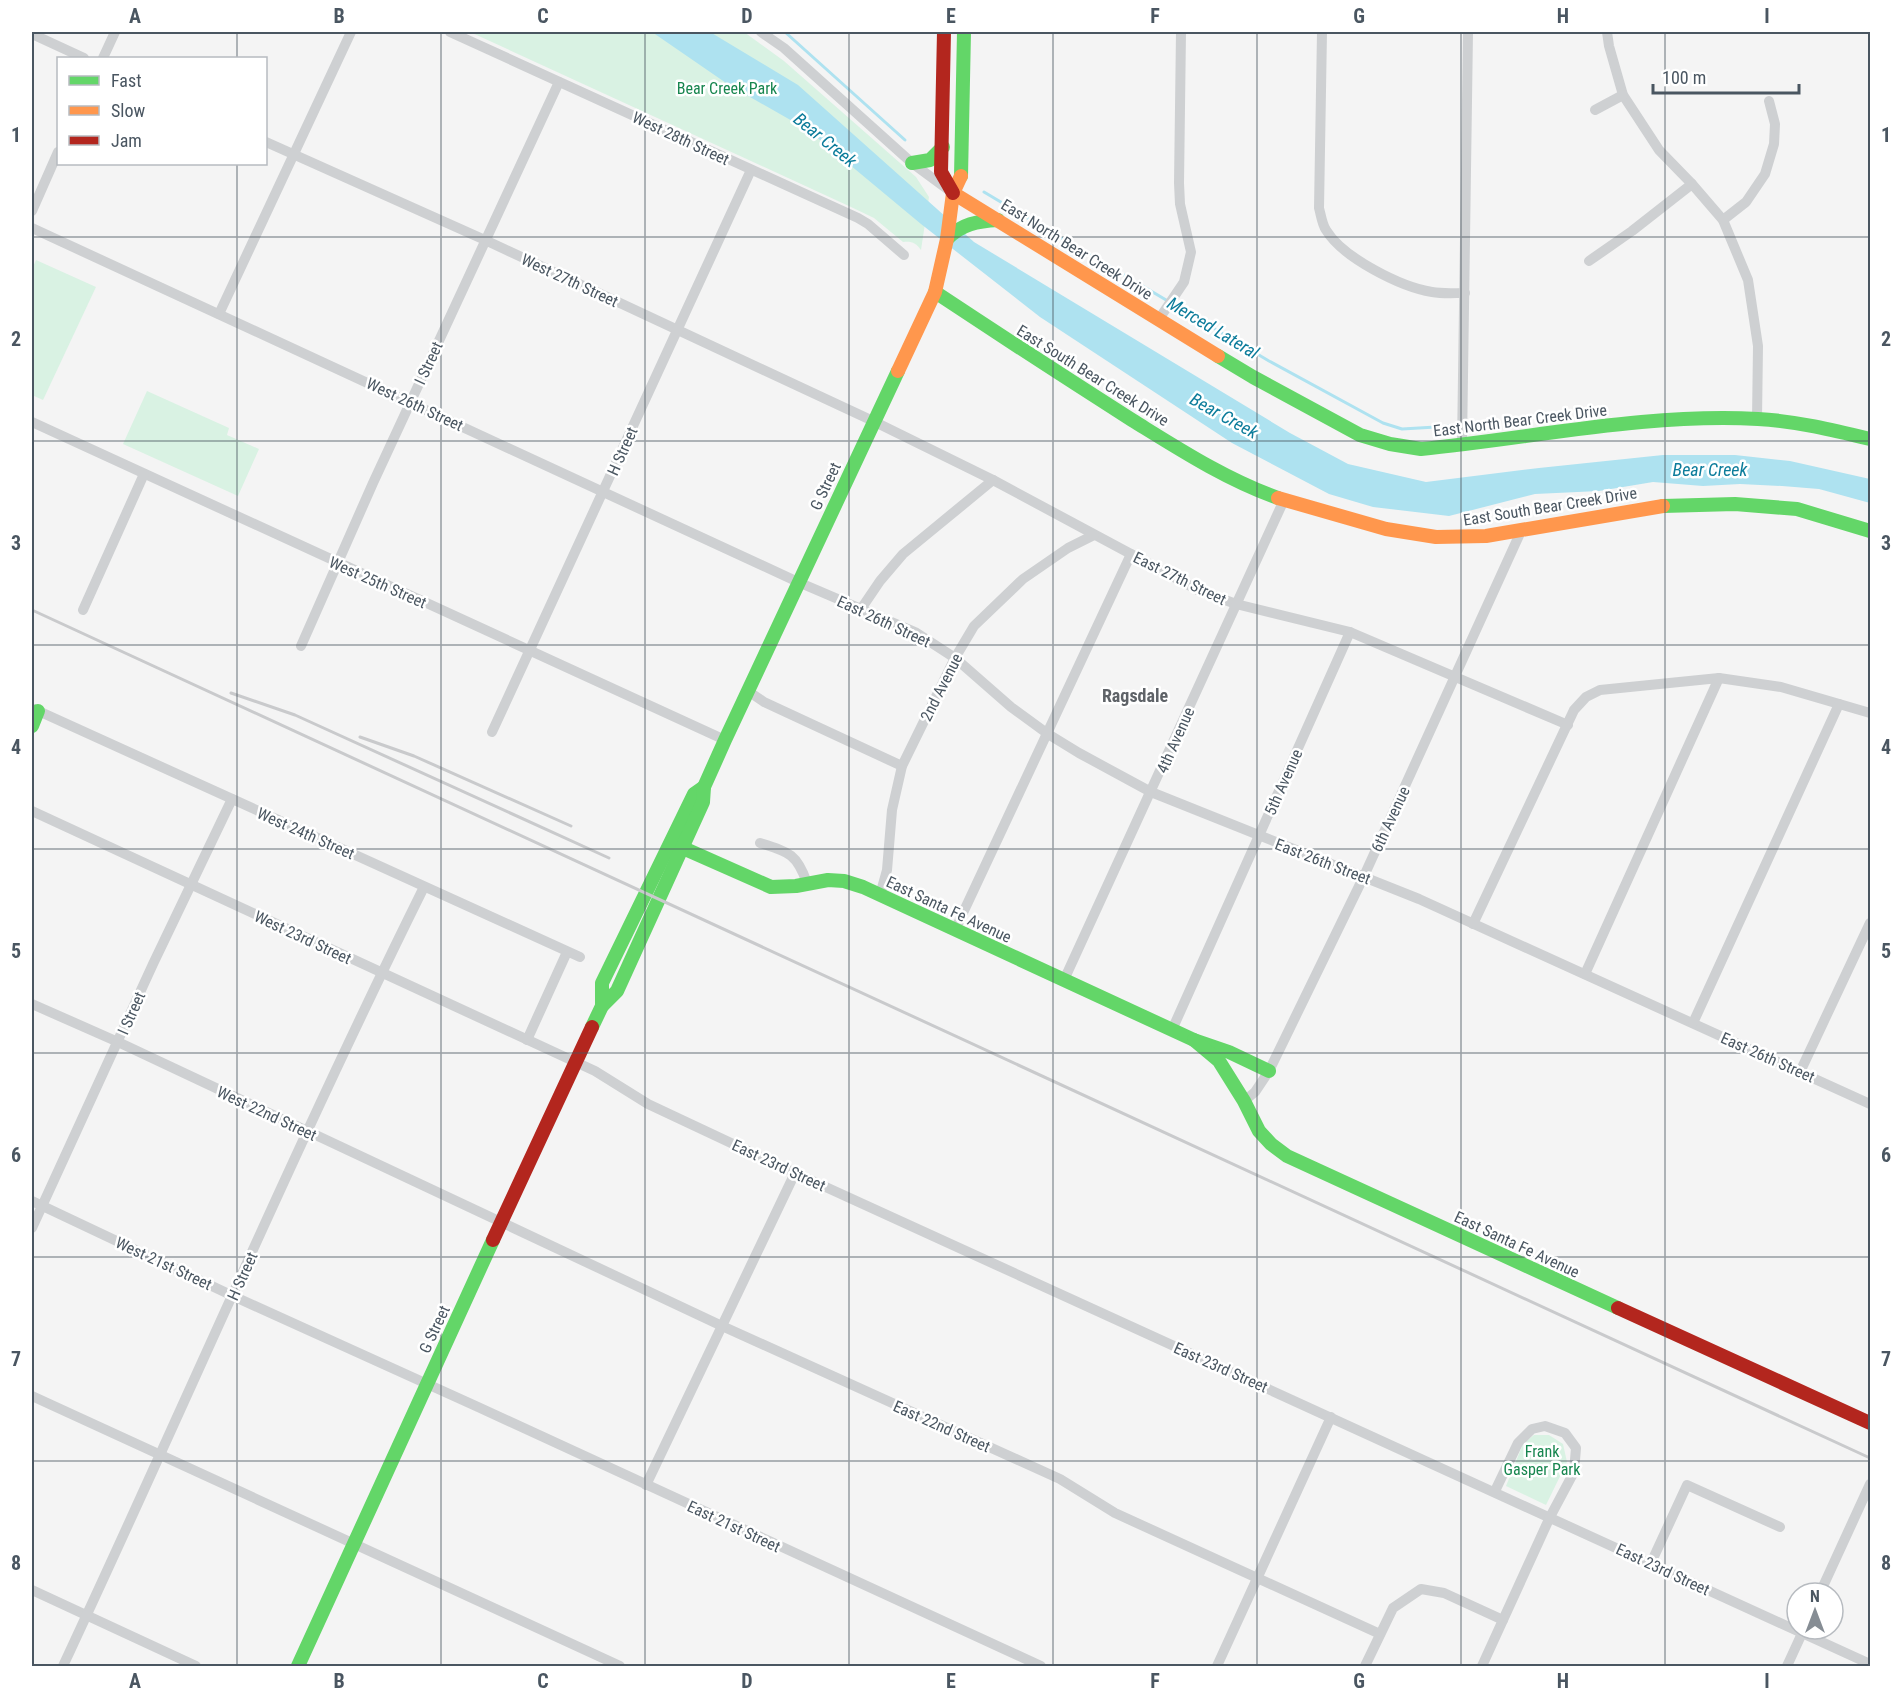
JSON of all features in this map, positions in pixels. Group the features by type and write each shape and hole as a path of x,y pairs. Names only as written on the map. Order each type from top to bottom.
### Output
{"street":[{"path":"103,57 115,32"},
{"path":"219,314 351,32"},
{"name":"West 28th Street","path":"450,32 868,224 904,255"},
{"path":"760,32 784,48 912,163 953,193"},
{"name":"G Street","path":"944,32 941,172 953,193"},
{"name":"G Street","path":"298,1666 575,1062 602,1006 617,991 703,802 704,787 725,740 935,292 947,239 953,193 962,177 964,32"},
{"path":"1162,314 1184,282 1191,252 1180,204 1179,183 1181,32"},
{"path":"1322,32 1319,208 1325,229 1338,245 1362,262 1393,279 1434,293 1465,293"},
{"path":"1462,445 1468,32"},
{"path":"1607,32 1623,95 1659,150 1723,220 1748,280 1758,346 1757,419"},
{"path":"32,34 82,57"},
{"name":"I Street","path":"301,646 559,82"},
{"path":"1595,110 1623,95"},
{"path":"1723,220 1746,202 1765,174 1774,144 1775,124 1769,101"},
{"name":"West 27th Street","path":"267,142 485,240 873,421"},
{"path":"912,163 930,160 943,147"},
{"path":"32,211 57,154"},
{"name":"H Street","path":"492,732 751,170"},
{"path":"1589,261 1692,184"},
{"name":"East North Bear Creek Drive","path":"953,193 1162,314 1253,377 1360,435 1390,444 1421,449 1617,424 1700,419 1757,419 1831,429 1870,440"},
{"path":"947,239 953,231 971,223 999,220"},
{"name":"West 26th Street","path":"32,228 798,582"},
{"name":"East South Bear Creek Drive","path":"935,292 1047,367 1202,464 1284,500 1347,518 1416,535 1466,537 1671,505 1735,504 1797,509 1870,531"},
{"name":"East 27th Street","path":"873,421 993,480 1198,590 1236,604 1350,632 1568,725"},
{"name":"West 25th Street","path":"32,422 725,740"},
{"path":"83,610 144,474"},
{"path":"861,609 880,581 903,554 993,480"},
{"name":"4th Avenue","path":"1064,980 1284,500"},
{"name":"6th Avenue","path":"1244,1101 1255,1092 1269,1071 1364,876 1522,529"},
{"name":"2nd Avenue","path":"880,896 887,870 892,810 902,766 955,658 975,626 1023,579 1068,548 1094,535"},
{"path":"955,930 1131,554"},
{"name":"East 26th Street","path":"798,582 915,632 955,658 1011,707 1048,734 1151,792 1364,876 1586,974 1870,1104"},
{"name":"5th Avenue","path":"1172,1030 1350,632"},
{"path":"1586,974 1719,678"},
{"path":"1473,924 1574,710 1586,697 1600,690 1719,678 1781,687 1870,713"},
{"path":"748,691 764,702 902,766"},
{"path":"1693,1023 1839,704"},
{"path":"32,726 35,710"},
{"name":"West 24th Street","path":"35,710 580,957"},
{"name":"G Street","path":"602,1006 603,983 694,794 704,787"},
{"name":"I Street","path":"32,1228 37,1203 118,1042 232,799"},
{"name":"West 23rd Street","path":"32,811 575,1062"},
{"path":"760,843 774,847 797,859 807,883"},
{"name":"East Santa Fe Avenue","path":"683,848 771,887 786,888 823,880 844,881 1194,1040 1229,1052 1269,1071"},
{"name":"H Street","path":"63,1666 307,1131 424,887"},
{"path":"1800,1072 1870,923"},
{"path":"527,1040 567,952"},
{"name":"West 22nd Street","path":"32,1004 118,1042 501,1223"},
{"name":"East Santa Fe Avenue","path":"1194,1040 1219,1061 1244,1101 1259,1131 1287,1156 1870,1423"},
{"name":"East 23rd Street","path":"575,1062 607,1077 648,1104 795,1173 1785,1623"},
{"path":"646,1485 795,1173"},
{"name":"West 21st Street","path":"37,1203 232,1296 428,1384"},
{"name":"East 22nd Street","path":"501,1223 1060,1479 1115,1513 1380,1634"},
{"name":"East 21st Street","path":"428,1384 1041,1666"},
{"path":"32,1396 620,1666"},
{"path":"1217,1666 1331,1417"},
{"path":"1482,1666 1550,1517 1574,1472 1576,1448 1565,1433 1545,1426 1532,1429 1518,1443 1495,1491"},
{"path":"1826,1581 1870,1484"},
{"path":"1651,1563 1688,1485 1780,1527"},
{"path":"1365,1666 1393,1608 1420,1589 1444,1593 1503,1620"},
{"path":"32,1590 196,1666"},
{"path":"1787,1666 1798,1641"},
{"name":"East 23rd Street","path":"1823,1641 1870,1664"}],"green space":[{"name":"Bear Creek Park","path":"470,32 744,32 784,61 916,177 929,197 921,250 914,243 903,242 874,218"},
{"path":"36,260 96,287 43,400 32,395 32,269"},
{"path":"147,391 229,428 227,435 259,449 238,496 123,444"},
{"name":"Frank Gasper Park","path":"1534,1435 1549,1435 1563,1444 1567,1462 1546,1505 1506,1486 1523,1444"}],"water":[{"name":"Bear Creek","path":"652,32 710,32 798,85 974,242 1290,433 1348,464 1426,482 1663,455 1735,455 1790,461 1870,479 1870,503 1819,489 1740,484 1703,486 1653,482 1599,491 1535,494 1449,516 1373,507 1329,494 1232,443 1040,317 921,224 808,130 729,85"}],"waterway":[{"name":"Merced Lateral","path":"785,32 905,140"},
{"name":"Merced Lateral","path":"984,192 1269,361 1383,423 1402,429 1453,426"}],"railway":[{"path":"32,610 1870,1458"},
{"path":"231,693 295,715 609,858"},
{"path":"360,737 414,756 571,826"}],"traffic: fast":[{"path":"961,176 964,32"},
{"path":"912,163 930,160 943,147"},
{"path":"947,239 970,224 998,220"},
{"path":"935,292 1185,452 1239,482 1278,498"},
{"path":"1218,356 1360,435 1390,444 1421,449 1631,423 1716,418 1786,422 1870,439"},
{"path":"592,1027 602,1006 617,991 703,802 704,787 725,740 898,371"},
{"path":"1663,506 1735,504 1797,509 1870,531"},
{"path":"32,726 38,711"},
{"path":"602,1006 602,983 694,794 704,787"},
{"path":"683,848 771,887 796,886 828,880 844,881 863,887 1194,1040 1229,1052 1269,1071"},
{"path":"1194,1040 1219,1061 1244,1101 1259,1131 1287,1156 1618,1308"},
{"path":"298,1666 493,1240"}],"traffic: slow":[{"path":"898,371 935,292 947,239 953,193 961,176"},
{"path":"953,193 1218,356"},
{"path":"1278,498 1386,529 1436,537 1486,536 1663,506"}],"traffic: jam":[{"path":"944,32 941,172 953,193"},
{"path":"493,1240 592,1027"},
{"path":"1618,1308 1870,1423"}],"district":[{"name":"Ragsdale","path":"1135,696"}]}
